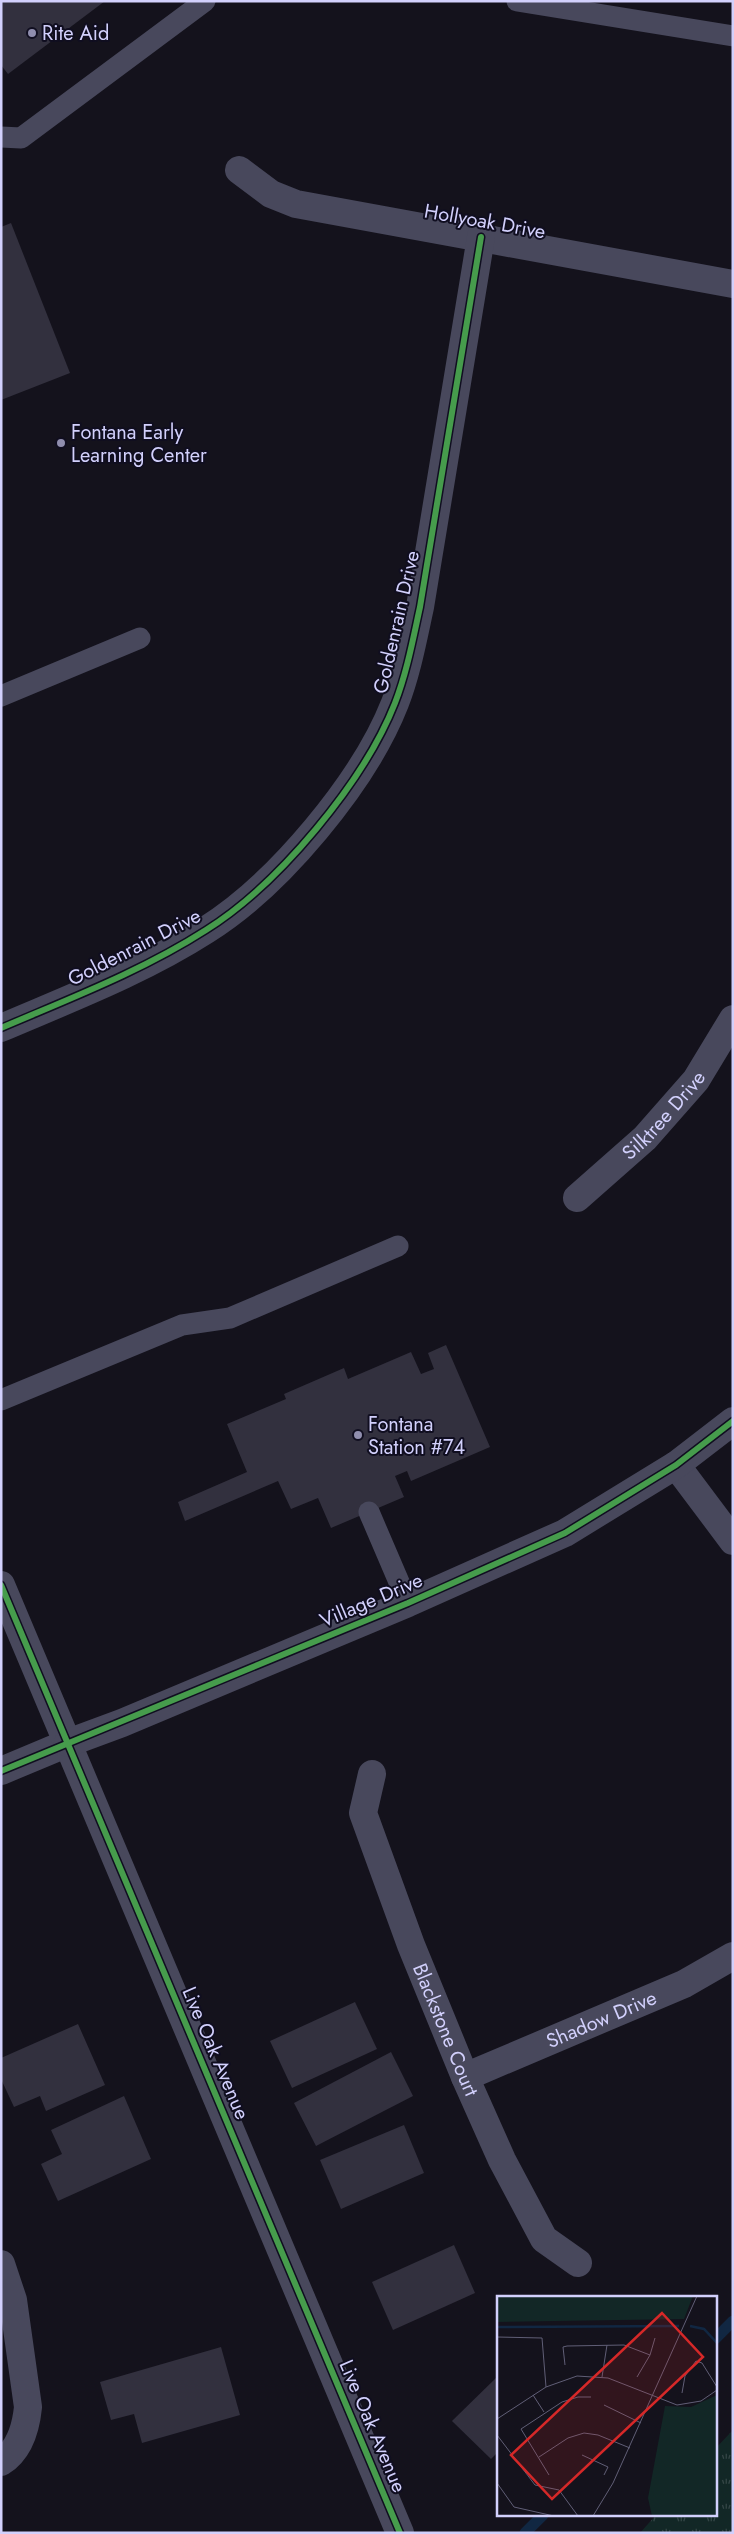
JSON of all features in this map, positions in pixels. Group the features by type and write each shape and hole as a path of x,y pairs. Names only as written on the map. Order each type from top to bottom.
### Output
{"street":[{"name":"Hollyoak Drive","path":"239,170 271,194 296,204 733,284"},
{"name":"Goldenrain Drive","path":"1,1028 118,978 208,930 258,890 298,850 316,829 360,767 395,703 420,607 481,237"},
{"name":"Silktree Drive","path":"576,1198 645,1138 696,1080 733,1019"},
{"name":"Village Drive","path":"1,1771 68,1742 122,1723 408,1603 566,1532 676,1465 733,1421"},
{"path":"676,1465 733,1541"},
{"name":"Live Oak Avenue","path":"1,1585 400,2533"},
{"name":"Blackstone Court","path":"372,1774 363,1813 410,1945 465,2077 502,2160 544,2238 578,2263"},
{"name":"Shadow Drive","path":"465,2077 684,1984 733,1956"},
{"path":"1,2264 13,2300 28,2406 27,2421 21,2438 1,2462"}],"lane":[{"path":"1,137 21,138 205,1"},
{"path":"517,1 733,36"},
{"path":"1,696 140,638"},
{"path":"1,1400 182,1325 230,1318 398,1246"},
{"path":"369,1512 408,1603"}],"green space":[{"path":"733,2430 733,2533 640,2533 655,2516 716,2516 716,2448"}],"building":[{"name":"Rite Aid","path":"1,1 105,1 8,74 1,65"},
{"path":"11,223 70,373 1,400 1,227"},
{"name":"Fontana Station #74","path":"446,1345 490,1447 411,1481 407,1471 395,1476 404,1497 331,1528 318,1498 291,1509 278,1481 185,1521 178,1502 247,1472 227,1424 286,1399 284,1394 344,1368 348,1379 411,1352 421,1374 434,1369 428,1353"},
{"path":"355,2002 377,2049 292,2088 270,2041"},
{"path":"78,2024 105,2085 46,2111 40,2096 14,2107 1,2079 1,2058"},
{"path":"391,2052 413,2096 316,2146 294,2103"},
{"path":"124,2096 151,2159 58,2201 41,2164 62,2154 51,2130"},
{"path":"404,2125 424,2173 341,2209 320,2160"},
{"path":"454,2245 475,2293 393,2330 372,2282"},
{"path":"221,2347 240,2415 142,2443 134,2414 111,2420 100,2382"},
{"path":"497,2377 497,2453 491,2459 452,2421"}],"waterway":[{"path":"716,2338 733,2321"},
{"path":"525,2533 542,2516"}],"cycle path":[{"path":"1,1028 106,983 157,958 182,945 234,911 262,887 316,829 341,798 363,765 381,734 395,703 412,643 420,607 481,237"},
{"path":"1,1771 408,1603 565,1533 676,1465 733,1421"},
{"path":"1,1585 400,2533"}],"place":[{"name":"Rite Aid","path":"32,33"},
{"name":"Fontana Early Learning Center","path":"61,443"},
{"name":"Fontana Station #74","path":"358,1435"}]}
